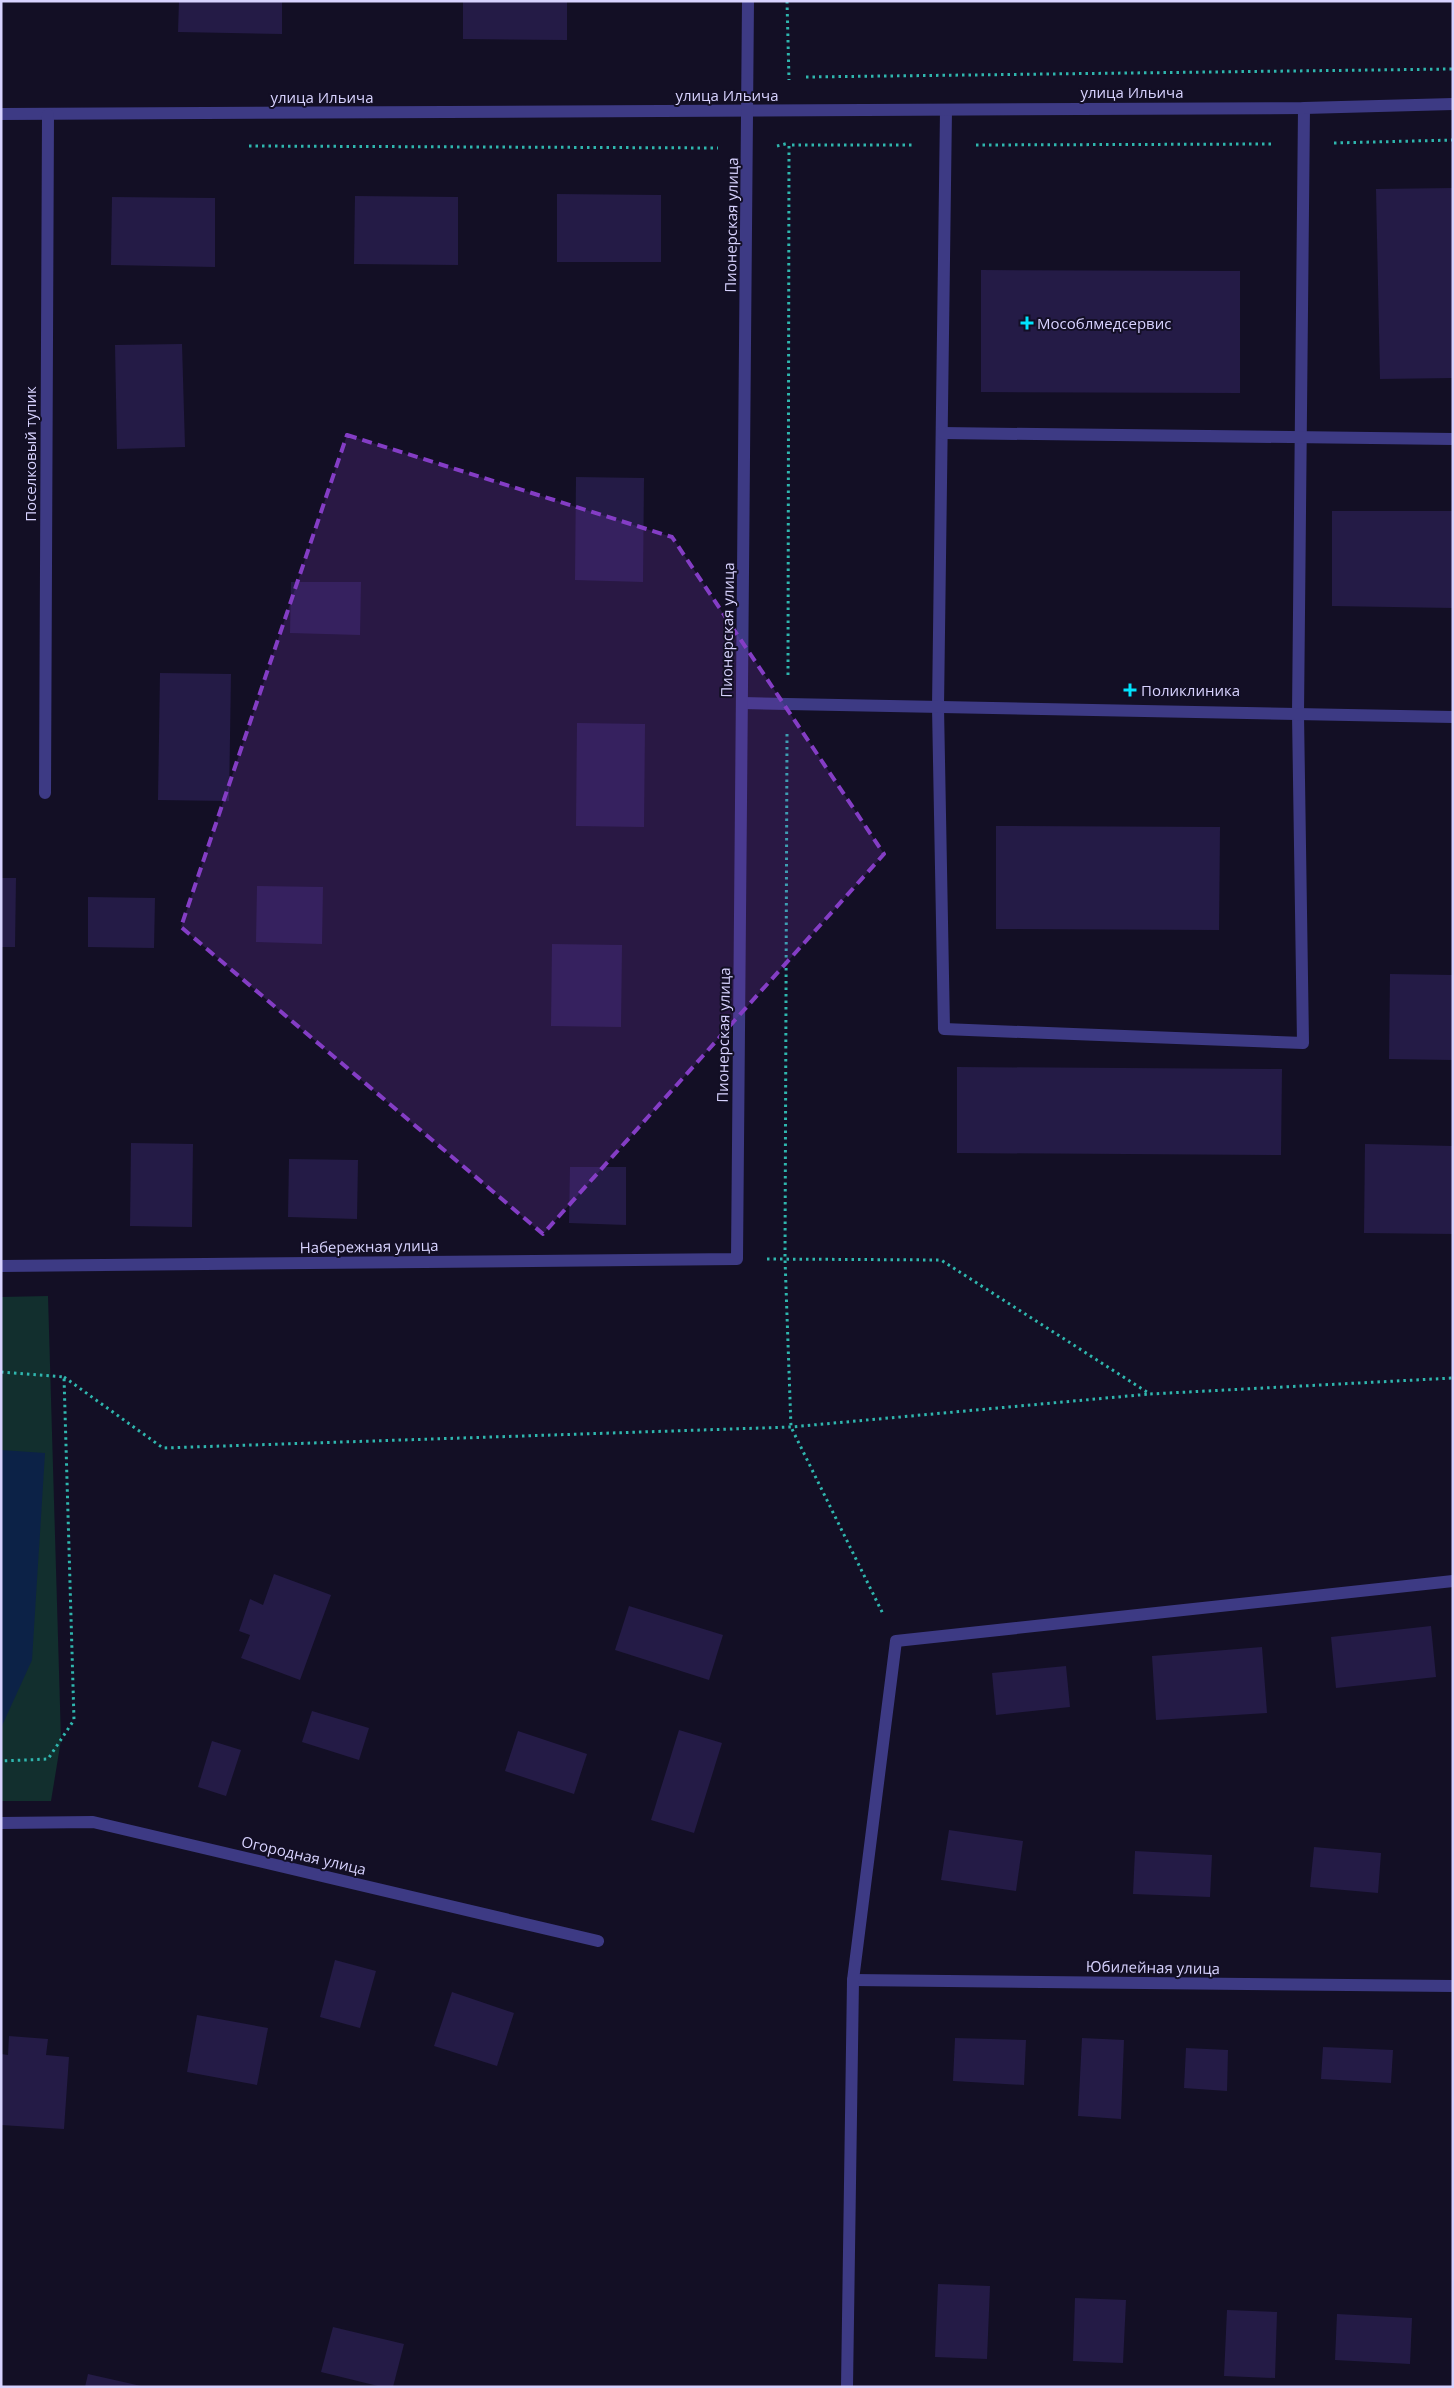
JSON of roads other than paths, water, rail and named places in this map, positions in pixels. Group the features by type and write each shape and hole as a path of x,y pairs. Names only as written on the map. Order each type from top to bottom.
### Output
{"street":[{"name":"Пионерская улица","path":"737,1259 748,1"},
{"name":"улица Ильича","path":"1,114 1304,108 1453,104"},
{"path":"946,110 938,707 944,1029 1303,1043 1298,714 1304,108"},
{"name":"Поселковый тупик","path":"45,793 48,115"},
{"path":"942,433 1453,439"},
{"path":"742,703 1453,717"},
{"name":"Набережная улица","path":"1,1266 737,1259"},
{"path":"847,2387 853,1980 896,1641 1453,1581"},
{"name":"Огородная улица","path":"1,1823 93,1822 598,1941"},
{"name":"Юбилейная улица","path":"853,1980 1453,1986"}],"water":[{"path":"1,1450 45,1453 32,1660 1,1728"}],"place":[{"name":"Мособлмедсервис","path":"1027,323"},
{"name":"Поликлиника","path":"1130,690"}]}
